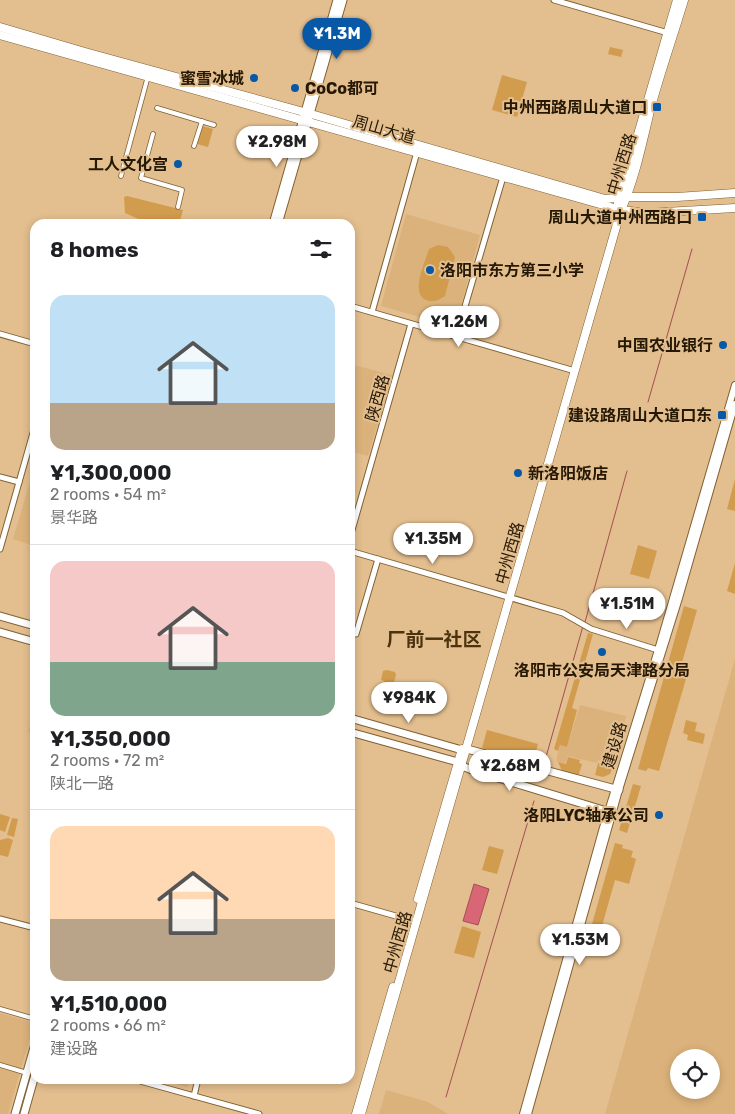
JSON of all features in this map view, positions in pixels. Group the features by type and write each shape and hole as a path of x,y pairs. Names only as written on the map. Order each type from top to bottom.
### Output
{"main road":[{"path":"279,219 337,0"},
{"path":"274,219 343,0"},
{"name":"中州西路","path":"356,1114 460,764 619,210 640,154 677,0"},
{"name":"中州西路","path":"670,34 684,0"},
{"name":"周山大道","path":"0,27 307,117 417,152 619,210 648,213 735,208"},
{"name":"周山大道","path":"0,35 605,199 735,193"},
{"path":"0,616 30,625"},
{"path":"0,632 30,641"},
{"path":"355,719 617,789"},
{"path":"355,733 460,764 610,812"},
{"name":"中州西路","path":"362,1114 414,921"},
{"path":"15,1114 30,1063"},
{"path":"24,1114 32,1084"}],"street":[{"path":"554,0 670,34"},
{"path":"121,176 148,76"},
{"path":"157,108 214,125"},
{"path":"194,146 202,121"},
{"path":"153,134 141,178 182,190 178,207"},
{"path":"372,312 417,152"},
{"path":"456,337 503,177"},
{"path":"355,307 572,370"},
{"name":"陕西路","path":"355,520 412,324"},
{"path":"0,334 30,343"},
{"name":"建设路","path":"523,1114 550,1011 735,385"},
{"name":"建设路","path":"617,789 679,598 735,404"},
{"path":"0,549 30,444"},
{"path":"0,477 19,482"},
{"path":"355,552 563,613 590,630 658,650"},
{"path":"356,634 378,559"},
{"name":"建设路","path":"528,1114 610,812"},
{"path":"355,904 414,921"},
{"path":"0,919 30,927"},
{"path":"0,1009 30,1018"},
{"path":"0,1065 27,1073"},
{"path":"151,1084 259,1114"},
{"path":"194,1096 197,1084"}],"shaded area":[{"path":"610,47 623,50 621,57 608,54"},
{"path":"502,75 527,82 517,117 492,110"},
{"path":"203,126 213,129 208,147 197,144"},
{"path":"127,196 183,210 180,219 139,219 125,213 124,197"},
{"name":"洛阳市东方第三小学","path":"406,214 480,235 455,327 381,306"},
{"path":"438,245 448,247 455,257 445,296 436,301 429,301 421,296 419,291 420,277 429,249"},
{"path":"355,365 392,375 368,456 355,452"},
{"path":"735,479 735,511 727,509"},
{"path":"30,482 30,544 13,539"},
{"path":"638,545 657,551 649,579 630,574"},
{"path":"735,563 735,594 727,591"},
{"path":"684,606 697,610 681,666 682,674 686,679 659,771 648,768 646,771 638,769"},
{"path":"588,633 593,634 572,708 577,710 567,747 560,745 558,751 554,749"},
{"path":"735,659 735,1114 605,1114"},
{"path":"383,671 395,672 396,675 391,693 382,691 384,681 381,680"},
{"path":"580,705 626,716 614,764 598,760 597,763 568,756 565,763 556,761 560,745 567,747"},
{"path":"686,720 697,723 695,731 705,734 703,744 687,740 688,735 683,733"},
{"path":"487,730 538,744 533,762 482,748"},
{"path":"568,757 580,760 579,763 582,764 578,777 562,771 558,762 566,764"},
{"path":"598,763 613,767 610,774 603,777 595,775"},
{"path":"633,784 641,786 627,833 619,830"},
{"path":"0,814 10,817 5,832 0,830"},
{"path":"12,818 18,819 14,837 7,835"},
{"path":"8,838 13,840 8,857 0,855 0,840"},
{"path":"615,843 623,845 622,848 633,851 631,857 636,859 629,884 615,880 596,947 586,945"},
{"path":"489,846 504,850 497,874 482,870"},
{"path":"474,884 489,889 478,925 463,921"},
{"path":"462,926 481,932 474,958 454,953"},
{"path":"0,1013 30,1022 30,1037 8,1114 0,1114"},
{"path":"176,1084 188,1084 187,1087"},
{"path":"386,1090 428,1102 448,1114 379,1114"}],"waterway":[{"path":"648,402 692,249"},
{"path":"585,622 627,471"},
{"path":"546,757 583,626"},
{"path":"446,1097 534,801"}],"place":[{"name":"蜜雪冰城","path":"254,78"},
{"name":"CoCo都可","path":"295,88"},
{"name":"中州西路周山大道口","path":"657,107"},
{"name":"工人文化宫","path":"178,164"},
{"name":"周山大道中州西路口","path":"702,217"},
{"name":"洛阳市东方第三小学","path":"430,270"},
{"name":"中国农业银行","path":"723,345"},
{"name":"建设路周山大道口东","path":"722,415"},
{"name":"新洛阳饭店","path":"518,473"},
{"name":"洛阳市公安局天津路分局","path":"602,652"},
{"name":"洛阳LYC轴承公司","path":"659,815"}],"district":[{"name":"厂前一社区","path":"434,639"}]}
